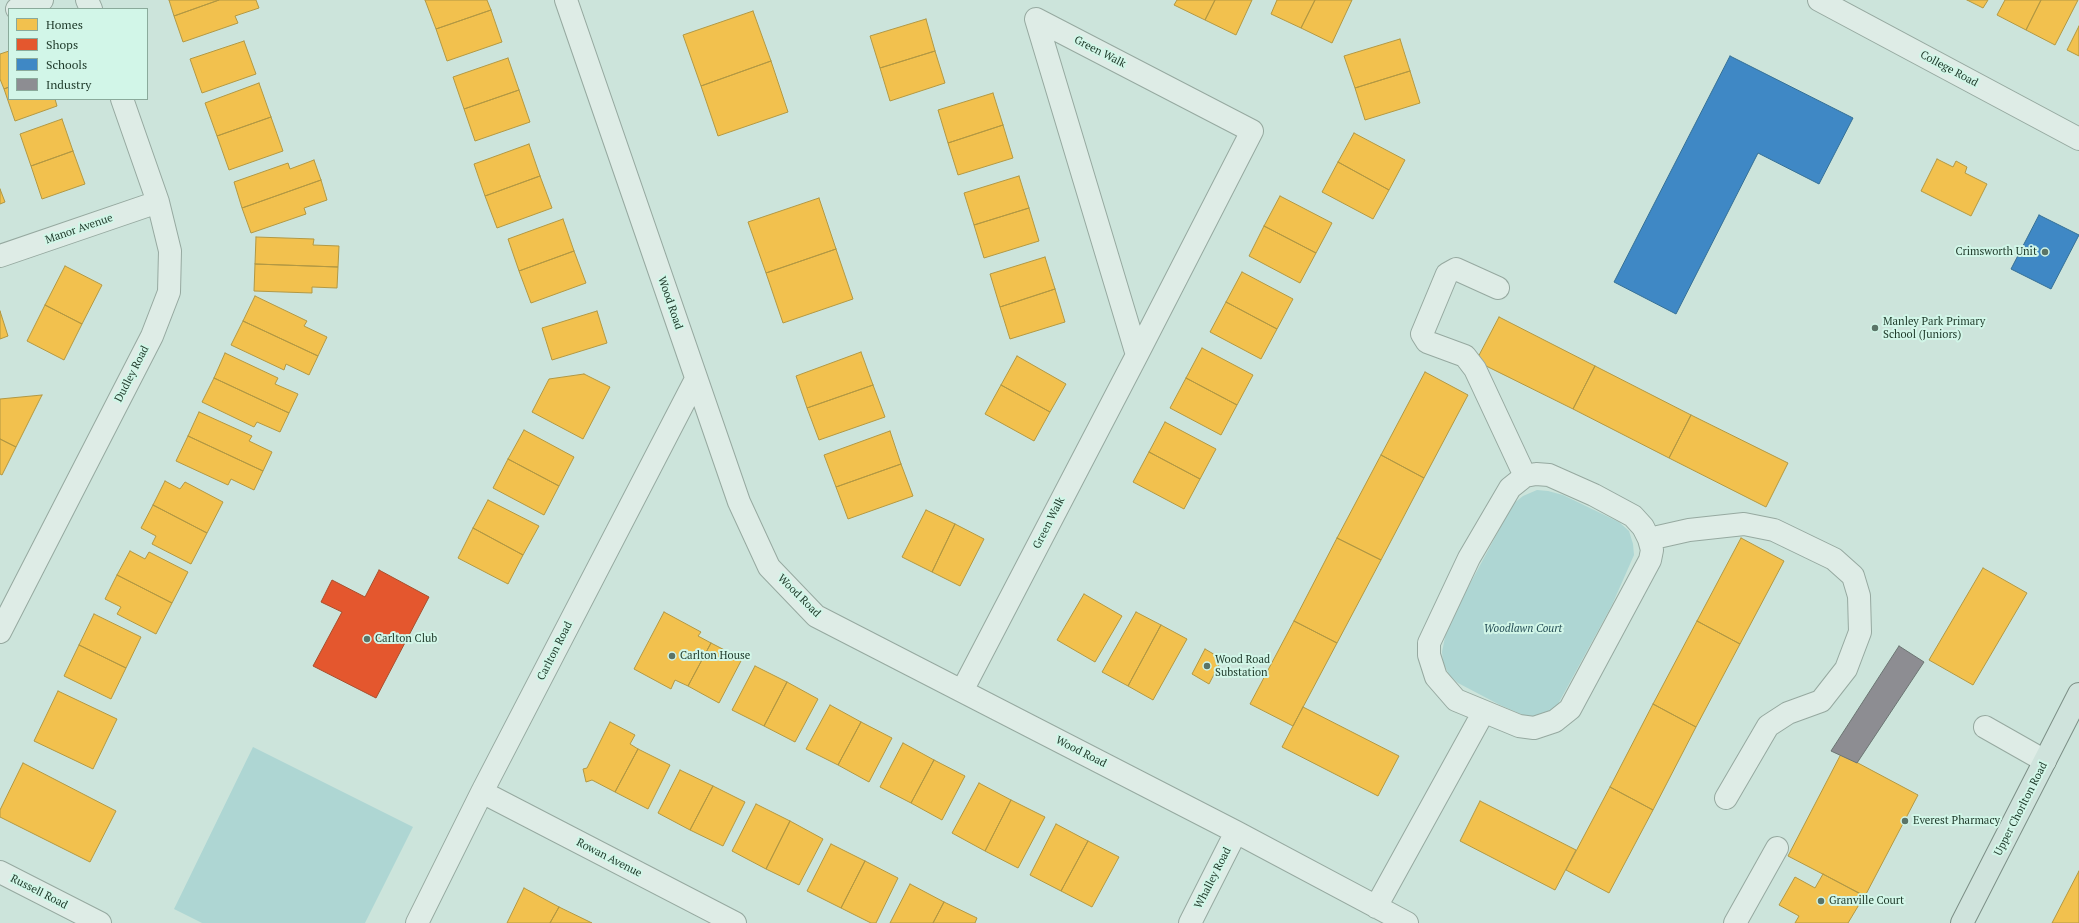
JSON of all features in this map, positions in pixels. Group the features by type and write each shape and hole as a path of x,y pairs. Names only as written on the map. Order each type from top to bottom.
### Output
{"main road":[{"name":"Upper Chorlton Road","path":"1962,923 2079,694"}],"street":[{"path":"20,8 42,0"},
{"name":"Wood Road","path":"566,0 696,379 740,502 769,567 816,616 1236,832 1407,923"},
{"name":"College Road","path":"1818,0 2079,138"},
{"name":"Green Walk","path":"962,691 1137,355 1252,131 1036,19 1137,355"},
{"name":"Dudley Road","path":"0,632 152,336 169,292 170,251 158,202 122,100"},
{"name":"Manor Avenue","path":"0,256 158,202"},
{"path":"1498,288 1456,269 1447,274 1422,334 1427,342 1465,356 1475,369 1525,476"},
{"name":"Carlton Road","path":"417,923 482,792 696,379"},
{"path":"1536,474 1549,475 1594,495 1633,516 1643,527 1650,539 1652,550 1650,560 1570,709 1564,716 1543,727 1534,728 1519,726 1483,713 1456,700 1439,682 1432,666 1429,643 1469,558 1510,488 1525,476 1536,474"},
{"path":"1650,539 1689,530 1744,524 1781,534 1834,559 1853,576 1859,596 1860,632 1846,669 1821,701 1788,713 1768,726 1726,798"},
{"path":"1376,907 1483,713"},
{"path":"1985,727 2045,761"},
{"name":"Rowan Avenue","path":"482,792 736,923"},
{"name":"Whalley Road","path":"1190,923 1236,832"},
{"path":"1735,923 1777,848"},
{"name":"Russell Road","path":"0,872 100,923"}],"green space":[{"name":"Woodlawn Court","path":"1537,490 1563,495 1619,522 1629,531 1633,544 1634,555 1612,605 1557,706 1547,713 1528,717 1500,705 1458,683 1449,675 1443,662 1442,652 1446,632 1458,606 1513,504 1523,496"},
{"path":"253,747 413,827 365,923 202,923 174,909"}],"building: Homes":[{"path":"169,0 219,0 174,16"},
{"path":"219,0 256,0 259,8 235,16 238,23 183,42 174,16"},
{"path":"425,0 487,0 491,10 436,29"},
{"path":"1177,0 1215,0 1205,20 1174,5"},
{"path":"1215,0 1252,0 1236,35 1205,20"},
{"path":"1277,0 1315,0 1301,28 1271,14"},
{"path":"1315,0 1352,0 1332,43 1301,28"},
{"path":"1967,0 1988,0 1983,8"},
{"path":"2005,0 2041,0 2026,30 1997,15"},
{"path":"2041,0 2078,0 2055,45 2026,30"},
{"path":"491,10 502,42 447,61 436,29"},
{"path":"753,11 771,61 701,86 683,35"},
{"path":"926,19 935,51 880,68 870,36"},
{"path":"2079,26 2079,56 2067,50"},
{"path":"1400,39 1410,71 1355,88 1344,56"},
{"path":"244,41 256,74 202,93 190,59"},
{"path":"8,51 8,87 4,89 0,79 0,54"},
{"path":"935,51 945,83 890,101 880,68"},
{"path":"508,58 519,90 464,109 453,77"},
{"path":"771,61 788,112 718,136 701,86"},
{"path":"1410,71 1420,103 1365,120 1355,88"},
{"path":"259,83 271,117 217,136 205,103"},
{"path":"8,87 8,100 55,100 57,106 15,121 4,89"},
{"path":"519,90 530,122 475,141 464,109"},
{"path":"993,93 1003,125 948,143 938,110"},
{"path":"271,117 283,151 229,170 217,136"},
{"path":"62,119 73,151 31,166 20,134"},
{"path":"1003,125 1013,158 958,175 948,143"},
{"path":"1354,133 1405,160 1389,190 1338,162"},
{"path":"529,144 540,176 485,196 474,164"},
{"path":"73,151 85,184 42,199 31,166"},
{"path":"1937,159 1953,167 1956,161 1967,167 1965,173 1987,184 1971,216 1921,191"},
{"path":"314,160 321,180 242,208 234,182 288,163 290,169"},
{"path":"1338,162 1389,190 1373,219 1322,192"},
{"path":"540,176 552,208 497,228 485,196"},
{"path":"1019,176 1029,208 974,225 964,193"},
{"path":"321,180 327,200 304,208 306,214 251,233 242,208"},
{"path":"0,189 5,202 0,204"},
{"path":"1280,196 1332,223 1316,253 1264,226"},
{"path":"819,198 836,249 766,273 748,222"},
{"path":"1029,208 1039,241 984,258 974,225"},
{"path":"563,219 574,251 519,271 508,239"},
{"path":"1264,226 1316,253 1300,283 1249,256"},
{"path":"256,237 314,239 313,245 339,246 338,267 255,264"},
{"path":"836,249 853,299 783,323 766,273"},
{"path":"574,251 586,283 531,303 519,271"},
{"path":"1045,257 1055,289 1000,307 990,274"},
{"path":"255,264 338,267 337,288 312,287 312,293 254,291"},
{"path":"65,266 102,285 82,324 45,305"},
{"path":"1242,272 1293,299 1277,329 1226,302"},
{"path":"1055,289 1065,322 1010,339 1000,307"},
{"path":"255,296 307,321 304,326 327,337 318,356 243,321"},
{"path":"1226,302 1277,329 1261,359 1210,332"},
{"path":"45,305 82,324 64,360 27,341"},
{"path":"0,311 8,336 0,339"},
{"path":"597,311 607,343 552,360 542,328"},
{"path":"1499,317 1595,366 1573,409 1476,361"},
{"path":"243,321 318,356 309,375 286,364 284,370 231,345"},
{"path":"1202,348 1253,375 1237,405 1186,378"},
{"path":"861,352 873,385 807,408 796,376"},
{"path":"225,353 278,378 275,384 298,394 289,413 214,378"},
{"path":"1017,356 1066,384 1050,412 1001,385"},
{"path":"1595,366 1691,415 1669,458 1573,409"},
{"path":"1425,372 1468,395 1424,478 1381,455"},
{"path":"584,374 610,387 583,439 532,412 549,379"},
{"path":"214,378 289,413 280,432 257,422 254,427 202,402"},
{"path":"1186,378 1237,405 1221,435 1170,408"},
{"path":"873,385 885,417 819,440 807,408"},
{"path":"1001,385 1050,412 1034,441 985,414"},
{"path":"42,395 16,447 0,439 0,399"},
{"path":"199,412 252,436 249,441 272,452 263,471 188,436"},
{"path":"1691,415 1788,463 1766,507 1669,458"},
{"path":"1165,422 1216,449 1200,479 1149,452"},
{"path":"524,430 574,457 559,486 508,459"},
{"path":"890,431 901,464 836,487 824,455"},
{"path":"188,436 263,471 254,490 231,479 228,485 176,461"},
{"path":"0,439 16,447 2,475 0,474"},
{"path":"1149,452 1200,479 1184,509 1133,482"},
{"path":"1381,455 1424,478 1381,560 1337,538"},
{"path":"508,459 559,486 544,515 493,488"},
{"path":"901,464 913,496 848,519 836,487"},
{"path":"165,481 180,489 185,482 223,502 207,533 153,505"},
{"path":"488,500 539,526 523,555 473,528"},
{"path":"153,505 207,533 191,564 152,544 156,536 141,528"},
{"path":"926,510 955,524 932,572 902,557"},
{"path":"955,524 984,539 960,586 932,572"},
{"path":"473,528 523,555 508,584 458,558"},
{"path":"1337,538 1381,560 1337,643 1294,621"},
{"path":"1741,538 1784,561 1740,644 1697,621"},
{"path":"130,551 145,559 149,552 188,572 172,603 117,575"},
{"path":"1983,568 2027,593 1973,685 1929,660"},
{"path":"117,575 172,603 156,634 117,614 121,607 105,599"},
{"path":"1084,594 1122,616 1095,662 1057,640"},
{"name":"Carlton House","path":"664,612 701,632 698,636 711,643 688,686 675,680 671,689 634,669"},
{"path":"1136,612 1161,625 1128,686 1102,672"},
{"path":"94,614 141,637 126,668 79,645"},
{"path":"1294,621 1337,643 1293,726 1250,704"},
{"path":"1697,621 1740,644 1696,727 1653,704"},
{"path":"1161,625 1187,639 1153,700 1128,686"},
{"path":"711,643 742,659 719,703 688,686"},
{"path":"79,645 126,668 111,699 64,676"},
{"name":"Wood Road Substation","path":"1205,649 1222,659 1209,684 1192,674"},
{"path":"755,666 787,682 764,726 732,710"},
{"path":"787,682 818,699 795,742 764,726"},
{"path":"58,691 117,719 93,769 34,741"},
{"path":"1653,704 1696,727 1653,810 1610,787"},
{"path":"830,705 861,722 838,765 806,749"},
{"path":"1303,707 1399,756 1378,796 1282,747"},
{"path":"610,722 635,735 630,744 638,749 615,792 592,780 586,782 583,769 587,768"},
{"path":"861,722 892,738 869,782 838,765"},
{"path":"903,743 934,760 911,803 880,787"},
{"path":"638,749 670,765 648,809 615,792"},
{"path":"1841,754 1918,795 1865,896 1788,856"},
{"path":"934,760 965,776 942,820 911,803"},
{"path":"23,763 116,811 90,862 0,817 0,810"},
{"path":"680,770 713,786 690,830 658,813"},
{"path":"979,783 1011,800 985,851 952,833"},
{"path":"713,786 745,802 723,846 690,830"},
{"path":"1610,787 1653,810 1609,893 1566,870"},
{"path":"1011,800 1045,817 1018,868 985,851"},
{"path":"1480,801 1576,850 1555,890 1460,841"},
{"path":"756,804 790,821 766,869 732,851"},
{"path":"790,821 823,839 799,885 766,869"},
{"path":"1056,824 1088,841 1061,891 1030,875"},
{"path":"1088,841 1119,857 1092,907 1061,891"},
{"path":"831,844 865,861 841,908 807,891"},
{"path":"865,861 898,878 876,923 871,923 841,908"},
{"path":"2079,871 2079,923 2052,923"},
{"name":"Granville Court","path":"1823,874 1864,896 1848,923 1795,923 1799,916 1779,905 1795,877 1815,888"},
{"path":"910,884 944,902 933,923 890,923"},
{"path":"524,888 559,907 550,923 507,923"},
{"path":"944,902 977,918 975,923 933,923"},
{"path":"559,907 592,923 550,923"}],"building: Shops":[{"name":"Carlton Club","path":"379,570 429,597 376,698 313,666 342,612 321,602 332,580 365,597"}],"building: Schools":[{"path":"1730,56 1853,118 1819,184 1758,153 1676,314 1614,282"},
{"name":"Crimsworth Unit","path":"2039,215 2079,235 2051,289 2011,269"}],"building: Industry":[{"path":"1899,646 1924,662 1857,763 1831,751"}],"place":[{"name":"Crimsworth Unit","path":"2045,252"},
{"name":"Manley Park Primary School (Juniors)","path":"1875,328"},
{"name":"Carlton Club","path":"367,639"},
{"name":"Carlton House","path":"672,656"},
{"name":"Wood Road Substation","path":"1207,666"},
{"name":"Everest Pharmacy","path":"1905,821"},
{"name":"Granville Court","path":"1821,901"}]}
